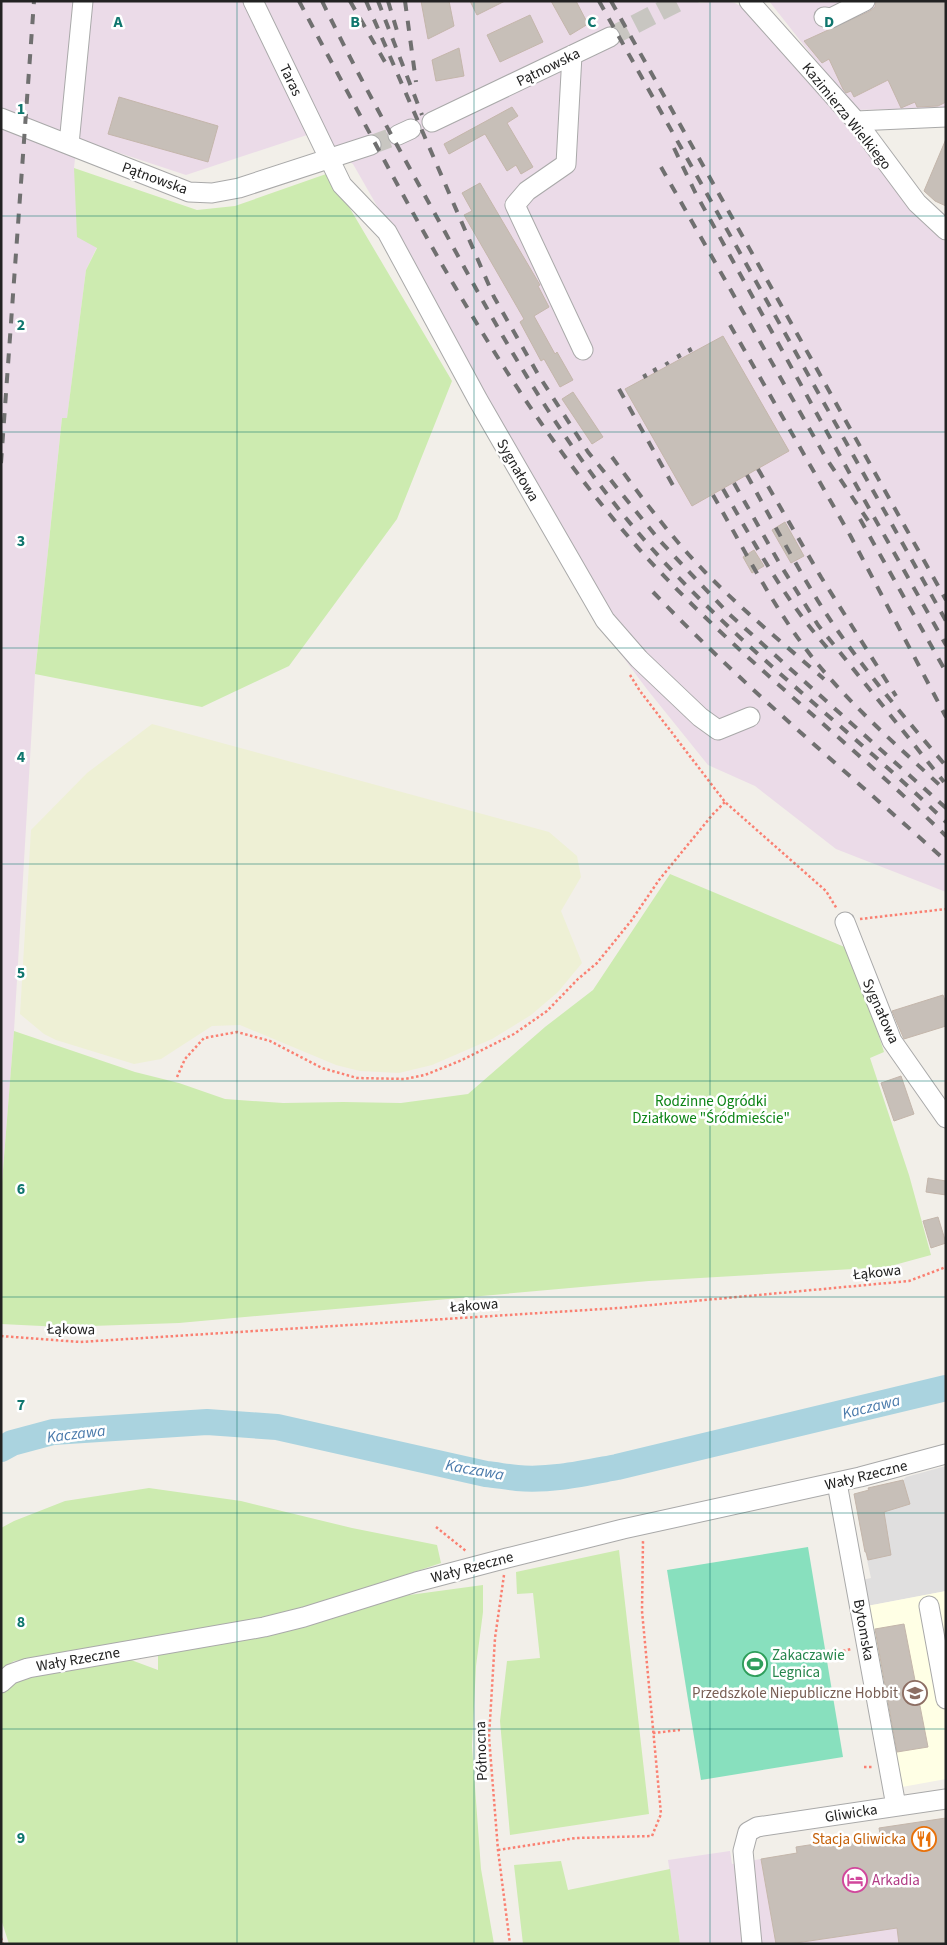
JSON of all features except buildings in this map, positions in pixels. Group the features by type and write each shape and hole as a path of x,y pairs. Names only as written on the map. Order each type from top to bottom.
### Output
{"street":[{"path":"69,144 83,1"},
{"name":"Taras","path":"253,1 329,159"},
{"name":"Kazimierza Wielkiego","path":"749,1 856,121 917,203 946,230"},
{"path":"824,17 831,18 865,1"},
{"name":"Pątnowska","path":"432,122 610,37"},
{"path":"572,55 566,164 528,191 515,205 583,350"},
{"name":"Pątnowska","path":"1,118 189,192 212,193 239,188 370,145"},
{"path":"856,121 946,118"},
{"name":"Sygnałowa","path":"329,159 342,184 387,232 478,400 605,620 639,659 700,717 718,730 750,717"},
{"name":"Sygnałowa","path":"845,922 892,1041 946,1118"},
{"name":"Wały Rzeczne","path":"1,1683 16,1671 276,1624 416,1582 507,1558 643,1524 837,1482 946,1454"},
{"name":"Bytomska","path":"837,1482 896,1806"},
{"path":"929,1606 946,1699"},
{"name":"Gliwicka","path":"752,1944 743,1851 748,1832 757,1827 946,1799"}],"path":[{"path":"626,667 640,691 725,802 826,892 845,922 946,910"},
{"path":"177,1077 185,1059 204,1038 238,1032 270,1041 322,1068 357,1078 405,1079 425,1075 514,1034 548,1011 597,962 631,921 660,880 713,814 725,802"},
{"name":"Łąkowa","path":"1,1336 80,1342 619,1308 909,1281 946,1267"},
{"path":"498,1850 576,1838 652,1836 660,1814 642,1611 643,1524"},
{"path":"436,1528 484,1564"},
{"name":"Północna","path":"507,1558 495,1638 489,1737 498,1850 510,1944"},
{"path":"843,1651 852,1649"},
{"path":"653,1733 680,1730"},
{"path":"1,1938 3,1944"}],"shaded area":[{"path":"1,1 697,1 699,3 725,1 735,3 752,13 769,30 905,199 946,243 946,892 836,849 755,786 708,765 646,688 592,615 603,601 353,164 307,135 186,175 77,139 74,168 97,247 86,270 67,419 62,418 35,674 14,1031 1,1195"},
{"path":"769,1 946,1 946,108 855,110"},
{"path":"152,724 549,832 577,856 581,877 561,911 582,963 558,992 531,1015 492,1039 432,1065 399,1073 360,1071 336,1065 240,1025 212,1026 161,1059 134,1064 56,1040 44,1034 20,1014 31,830 87,773"},
{"path":"946,1466 946,1591 867,1606 862,1580 871,1578 859,1523 868,1488 903,1480 906,1477"},
{"name":"Przedszkole Niepubliczne Hobbit","path":"946,1591 946,1779 902,1787 867,1606"},
{"path":"730,1851 732,1864 761,1859 776,1944 680,1944 668,1860"},
{"path":"897,1928 899,1944 789,1944"}],"green space":[{"path":"74,168 197,210 235,206 329,173 452,381 397,519 289,666 202,707 35,674 62,418 67,418 86,270 97,248 77,237"},
{"name":"Rodzinne Ogródki Działkowe \"Śródmieście\"","path":"670,874 847,948 863,985 884,1052 870,1058 909,1175 931,1255 887,1267 649,1281 179,1323 62,1327 1,1324 1,1195 14,1031 135,1072 179,1083 225,1099 283,1103 401,1103 468,1094 545,1027 593,990"},
{"path":"149,1488 241,1501 352,1528 437,1545 441,1563 289,1614 89,1650 14,1661 1,1670 1,1528 65,1501"},
{"name":"Zakaczawie Legnica","path":"808,1547 843,1757 701,1780 667,1570"},
{"path":"619,1550 649,1814 510,1835 500,1721 507,1661 540,1658 533,1593 517,1594 516,1572"},
{"path":"483,1585 483,1612 476,1666 472,1746 481,1869 494,1944 9,1944 1,1919 1,1692 4,1687 21,1676 123,1657 158,1670 158,1652 402,1596"},
{"path":"561,1861 568,1890 670,1869 680,1944 523,1944 514,1865"}],"waterway":[{"name":"Kaczawa","path":"1,1449 12,1443 53,1432 207,1422 277,1427 486,1474 530,1479 568,1476 617,1467 946,1388"}],"tunnel":[{"path":"610,37 680,1"},
{"path":"371,145 398,135"}],"railway":[{"path":"1,463 34,1"},
{"path":"299,1 390,171 476,323 507,372 574,469 610,515 683,596 757,666 946,836"},
{"path":"322,1 382,118 513,354 562,432 617,507 647,543 718,617 946,822"},
{"path":"350,1 389,69"},
{"path":"366,1 494,297 539,376 588,452 660,541 729,614 946,808"},
{"path":"378,1 422,115"},
{"path":"388,1 398,34"},
{"path":"405,1 416,82"},
{"path":"599,1 946,621"},
{"path":"611,1 946,600"},
{"path":"674,148 695,192 946,645"},
{"path":"661,167 826,458 871,525"},
{"path":"730,325 850,535 946,717"},
{"path":"689,348 691,352"},
{"path":"678,354 680,358"},
{"path":"654,368 656,372"},
{"path":"644,374 646,378"},
{"path":"619,389 675,489"},
{"path":"612,457 680,545 705,572 748,613 824,679"},
{"path":"758,469 821,577 896,696"},
{"path":"747,475 832,623 879,686 946,766"},
{"path":"734,483 781,566 818,625 944,782"},
{"path":"723,489 786,594 815,634 831,652"},
{"path":"713,495 784,618 812,657 859,710 946,791"},
{"path":"860,519 946,672"},
{"path":"653,592 760,696 946,861"}],"place":[{"name":"Zakaczawie Legnica","path":"755,1664"},
{"name":"Przedszkole Niepubliczne Hobbit","path":"915,1693"},
{"name":"Stacja Gliwicka","path":"924,1839"},
{"name":"Arkadia","path":"855,1880"}]}
